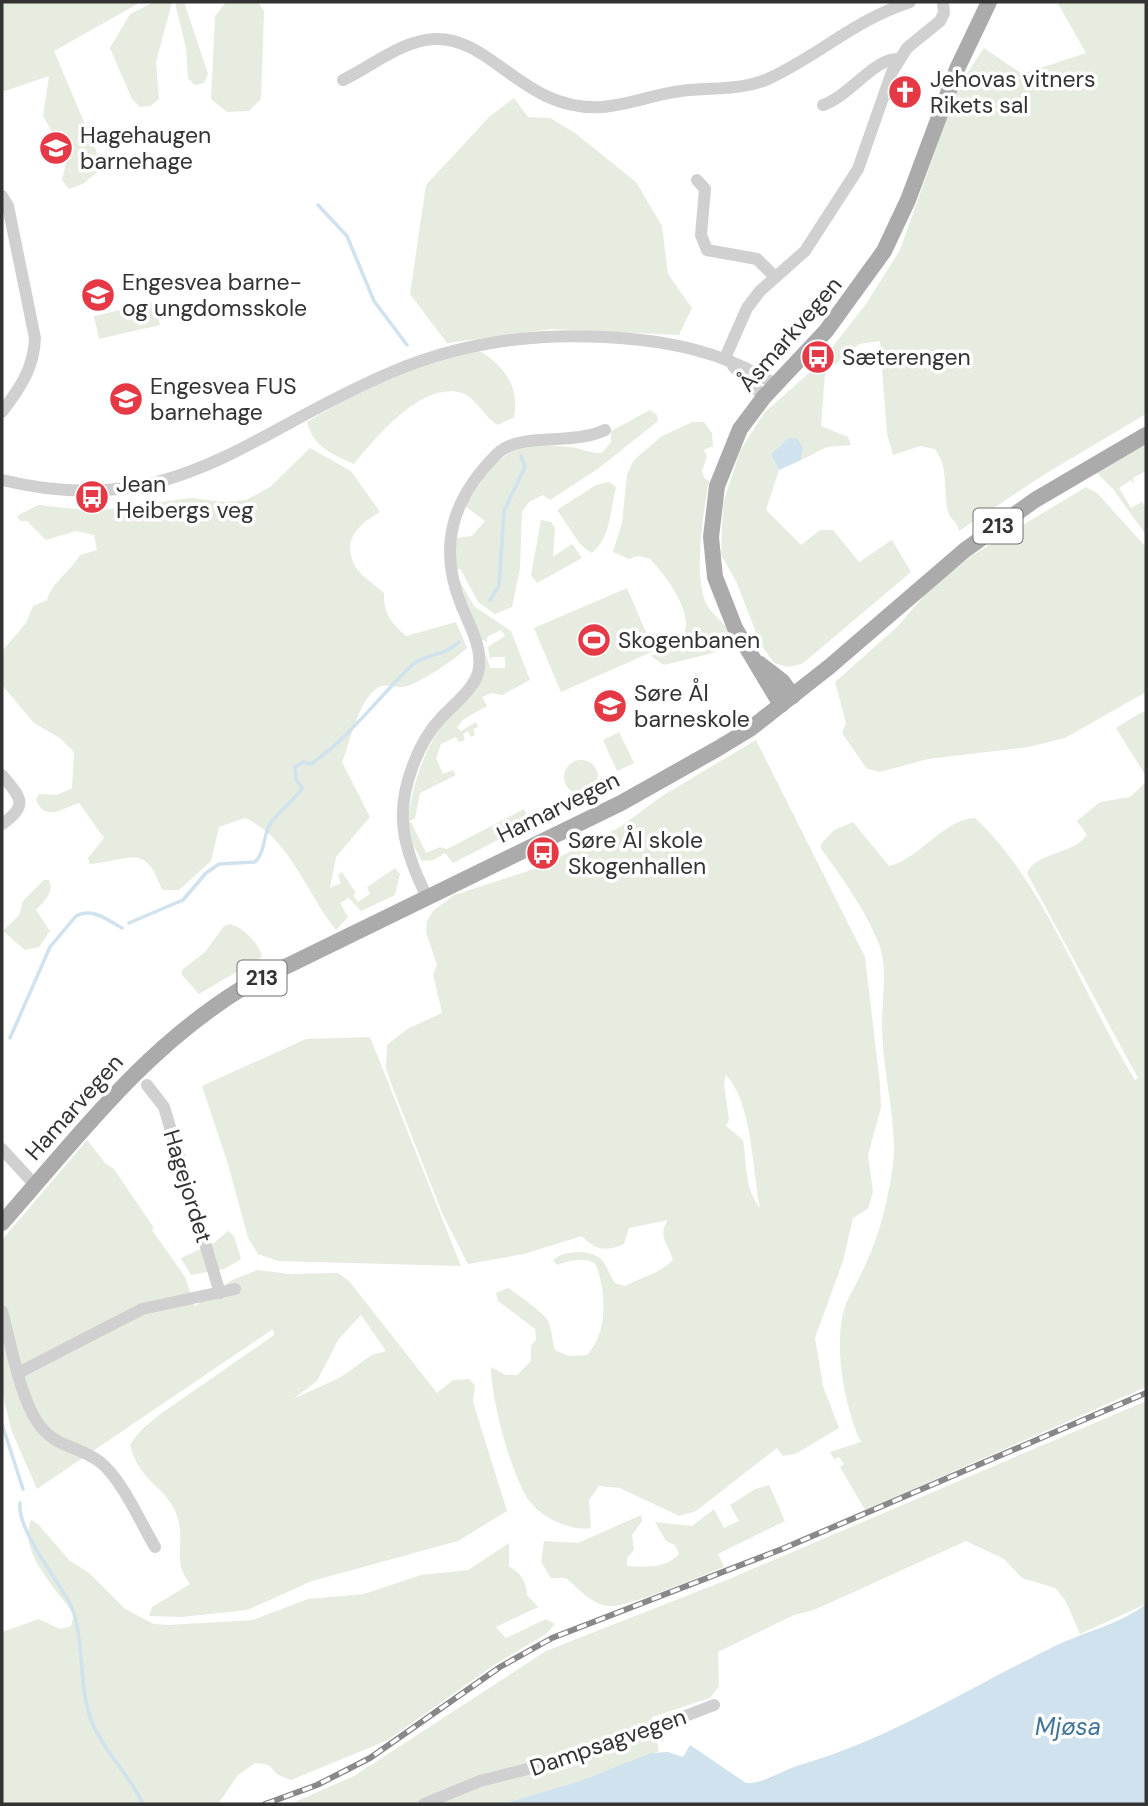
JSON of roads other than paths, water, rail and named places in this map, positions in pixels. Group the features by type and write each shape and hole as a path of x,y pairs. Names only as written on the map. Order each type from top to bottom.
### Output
{"main road":[{"name":"Åsmarkvegen","path":"787,700 782,681 757,662 735,628 720,593 715,577 711,537 718,486 740,429 775,384 826,331 856,294 884,251 908,200 957,69 989,2"},
{"name":"Hamarvegen","path":"2,1223 129,1077 197,1017 244,987 681,771 750,729 965,550 1035,500 1146,435"}],"street":[{"path":"343,80 407,46 442,39 473,48 527,88 562,104 605,107 679,91 731,88 768,79 868,18 909,2"},
{"path":"725,358 747,308 815,238 863,161 884,91 899,59 919,37 940,21 944,13 943,2"},
{"path":"823,105 851,91 883,61 899,59"},
{"path":"697,180 705,189 701,235 707,250 757,259 775,277"},
{"path":"2,195 8,206 36,338 35,354 27,376 2,412"},
{"path":"2,480 37,488 80,492 143,486 197,471 394,371 439,354 505,339 546,336 630,338 689,346 725,358 775,384"},
{"path":"725,358 764,397"},
{"path":"427,897 405,836 403,810 406,793 428,735 473,683 479,668 479,652 450,574 454,515 491,461 507,447 529,440 576,440 605,430"},
{"path":"2,775 19,796 16,815 2,824"},
{"name":"Hagejordet","path":"147,1084 164,1107 220,1293"},
{"path":"2,1149 35,1185"},
{"path":"20,1372 142,1309 235,1289"},
{"path":"2,1311 34,1416 43,1430 63,1446 91,1456 107,1468 155,1547"},
{"name":"Dampsagvegen","path":"424,1804 480,1781 587,1754 714,1705"}],"water":[{"path":"789,438 798,439 803,449 801,460 779,470 771,454"},
{"name":"Mjøsa","path":"1146,1604 1146,1804 502,1804 580,1781 651,1753 668,1752 683,1757 690,1745 746,1783 760,1781 898,1727 1055,1646 1114,1622"}],"waterway":[{"path":"318,205 347,236 374,301 407,345"},
{"path":"490,600 499,586 504,511 525,467 521,456"},
{"path":"129,923 183,900 206,873 219,864 255,862 261,854 272,821 302,788 296,779 295,767 303,762 311,764 338,742 416,662 447,650 459,642"},
{"path":"10,1038 50,947 76,916 95,914 122,928"},
{"path":"2,1424 23,1489"},
{"path":"20,1503 21,1514 31,1540 75,1616 85,1696 94,1727 143,1804"}],"railway":[{"path":"265,1804 317,1785 370,1758 500,1667 552,1638 782,1549 1146,1393"}],"place":[{"name":"Jehovas vitners Rikets sal","path":"905,92"},
{"name":"Hagehaugen barnehage","path":"56,148"},
{"name":"Engesvea barne- og ungdomsskole","path":"98,295"},
{"name":"Sæterengen","path":"818,357"},
{"name":"Engesvea FUS barnehage","path":"126,399"},
{"name":"Jean Heibergs veg","path":"92,497"},
{"name":"Skogenbanen","path":"594,640"},
{"name":"Søre Ål barneskole","path":"610,706"},
{"name":"Søre Ål skole Skogenhallen","path":"543,853"}]}
